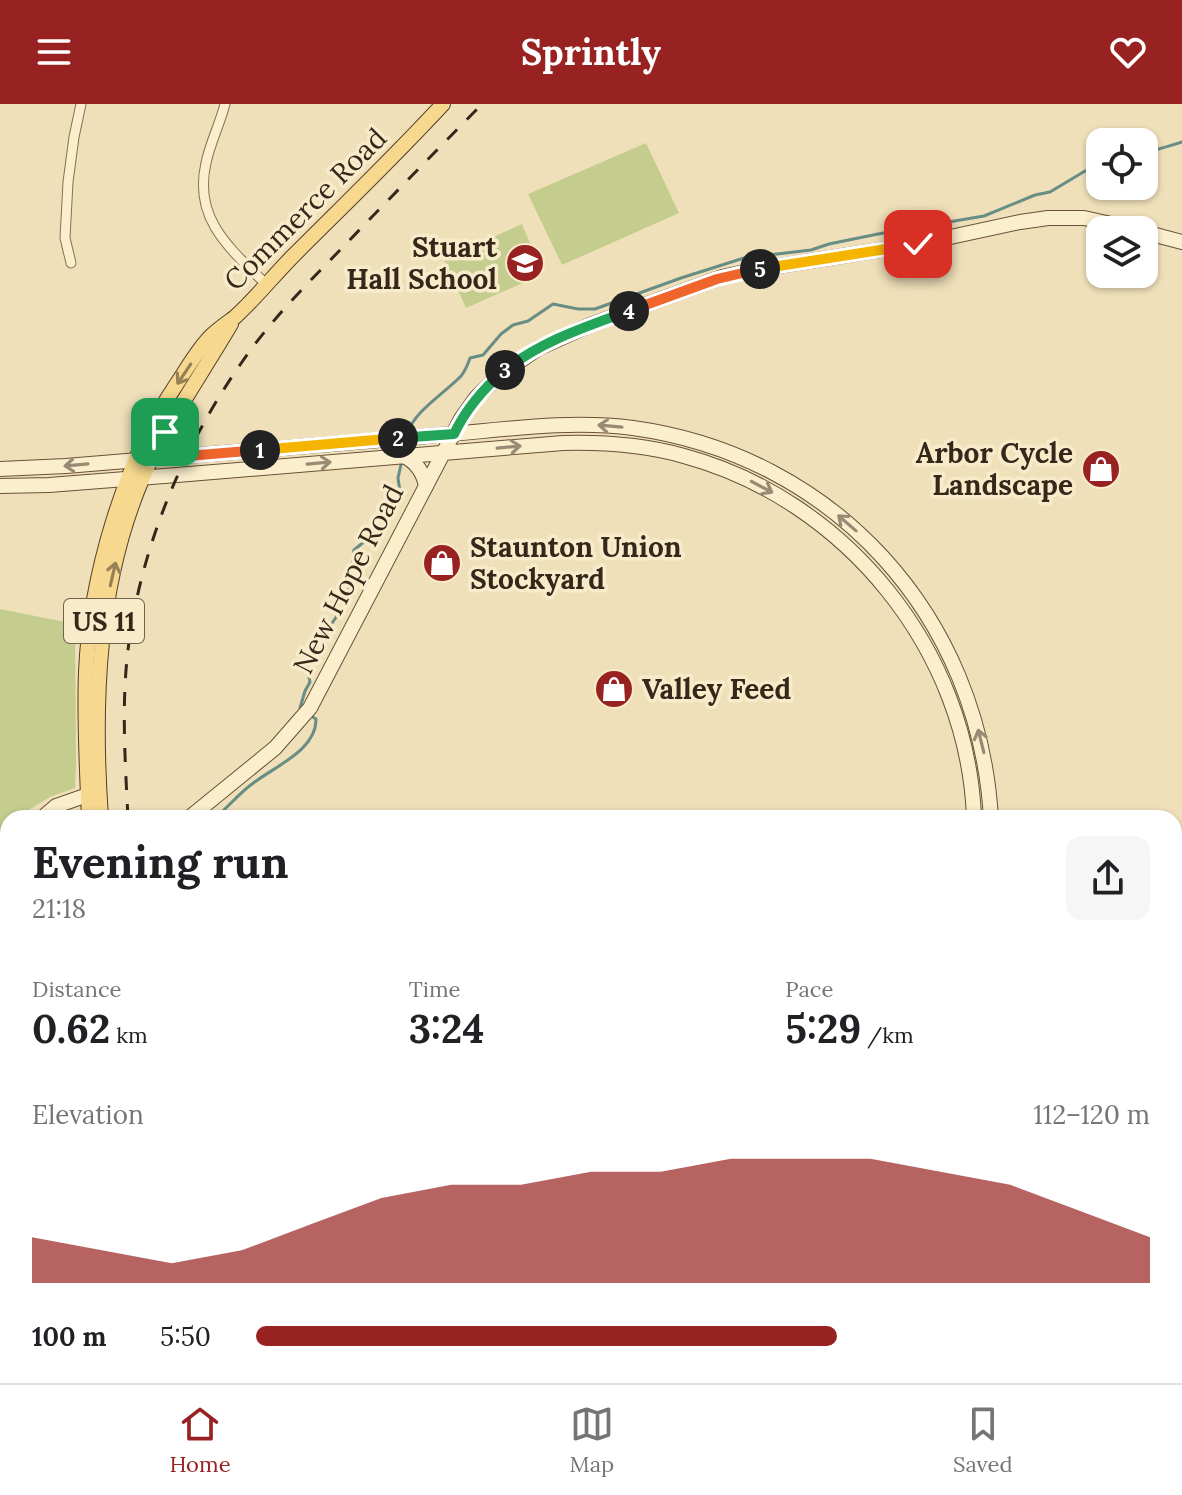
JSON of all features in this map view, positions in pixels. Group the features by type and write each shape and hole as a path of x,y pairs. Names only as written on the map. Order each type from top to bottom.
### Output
{"main road":[{"name":"Commerce Road","path":"91,810 102,637 120,545 136,478 144,460 236,316 443,104"},
{"name":"New Hope Road","path":"199,810 269,754 307,712 437,453 454,434 475,400 511,365 551,341 722,277 918,244 1020,222 1048,218 1086,218"},
{"path":"1158,236 1182,242"},
{"path":"475,400 478,416 490,430"},
{"path":"0,469 144,460 490,430 598,425 672,435 713,447 765,468 801,489 837,514 897,573 945,645 963,685 987,771 990,810"},
{"path":"0,486 563,443 609,443 649,448 722,468 801,510 870,569 896,601 918,634 944,685 971,780 973,810"},
{"path":"404,456 413,461 424,479"},
{"name":"Commerce Road","path":"94,793 99,810"},
{"path":"51,810 94,793"}],"street":[{"path":"71,263 65,238 68,182 81,104"},
{"path":"225,104 207,160 203,187 205,200 220,238 266,284"}],"green space":[{"path":"646,143 679,213 562,265 528,194"},
{"path":"522,224 543,274 466,308 444,259"},
{"path":"0,609 75,624 76,766 75,788 50,797 29,810 0,810"}],"waterway":[{"path":"1158,149 1182,142"},
{"path":"408,433 416,417 461,376 470,358 483,355 513,325 528,321 553,304 595,309 744,258 811,250 878,234 984,216 1050,192 1086,171"},
{"path":"302,709 310,682 307,668 316,646 344,606 354,550 381,528 401,499 398,478 402,460"},
{"path":"224,810 309,741 316,719 311,716"}],"railway":[{"path":"128,810 124,708 129,642 144,568 184,461 242,362 289,303 482,104"}],"place":[{"name":"Stuart Hall School","path":"525,263"},
{"name":"Arbor Cycle Landscape","path":"1101,469"},
{"name":"Staunton Union Stockyard","path":"442,563"},
{"name":"Valley Feed","path":"614,689"}],"route":[{"path":"165,432 152,459 454,434 476,398 498,376 534,350 560,337 722,277 918,244"}]}
